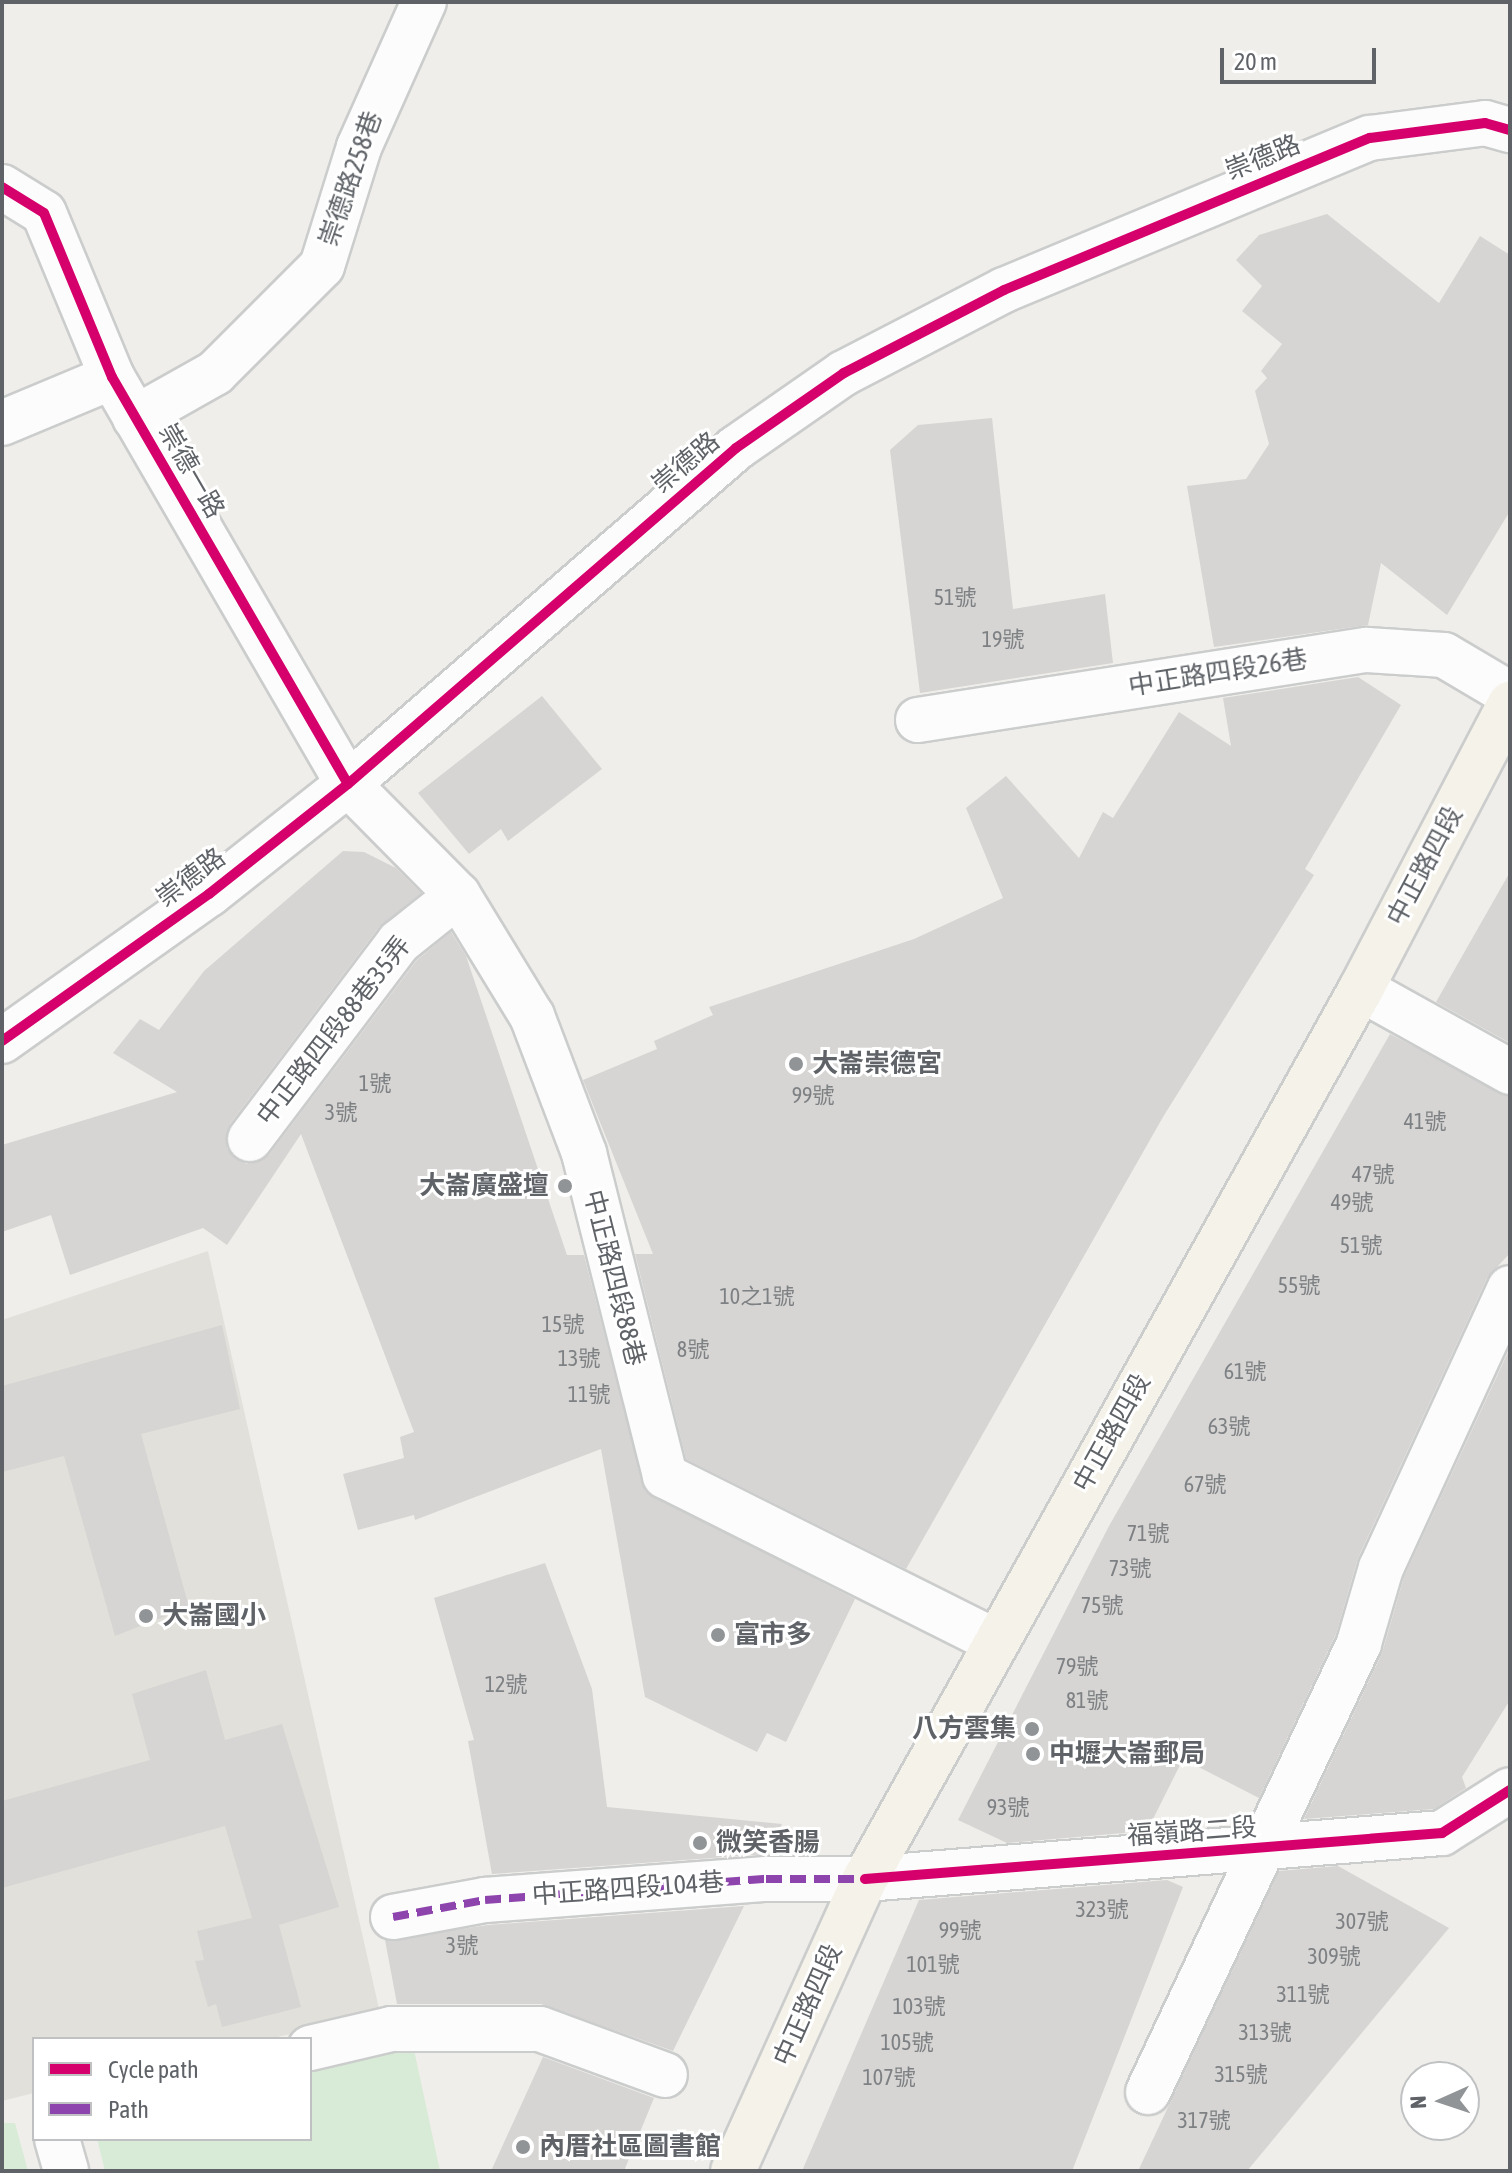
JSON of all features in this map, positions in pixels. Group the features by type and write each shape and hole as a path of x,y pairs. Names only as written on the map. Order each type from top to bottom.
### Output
{"main road":[{"name":"中正路四段","path":"733,2171 865,1879 1361,989 1510,704"}],"street":[{"name":"崇德路258巷","path":"135,418 215,373 322,266 359,147 424,2"},
{"name":"崇德路","path":"2,1041 209,894 348,784 736,448 844,373 1004,290 1370,138 1485,123 1510,130"},
{"name":"崇德一路","path":"2,187 44,213 112,377 348,784"},
{"path":"2,423 112,377"},
{"name":"中正路四段26巷","path":"918,720 1367,650 1444,655 1510,694"},
{"name":"中正路四段88巷","path":"348,784 458,895 532,1016 584,1153 665,1476 996,1642"},
{"name":"中正路四段88巷35弄","path":"250,1139 399,942 458,895"},
{"path":"1361,989 1510,1072"},
{"path":"1148,2092 1258,1849 1359,1643 1381,1568 1510,1288"},
{"name":"福嶺路二段","path":"865,1879 1442,1833 1510,1790"},
{"name":"中正路四段104巷","path":"393,1917 485,1900 766,1879 865,1879"},
{"path":"312,2048 391,2029 540,2029 665,2075"},
{"path":"58,2141 66,2171"}],"shaded area":[{"name":"大崙國小","path":"208,1251 380,2013 278,2037 32,2037 32,2094 2,2101 2,1320"}],"green space":[{"path":"413,2045 440,2171 105,2171 98,2141 312,2141 312,2068"},
{"path":"2,2123 15,2123 28,2171 2,2171"}],"building":[{"path":"1327,214 1439,303 1480,236 1510,255 1510,511 1447,615 1381,563 1368,625 1214,647 1187,486 1246,479 1269,444 1255,391 1267,378 1261,371 1282,344 1242,311 1262,286 1236,260 1259,235"},
{"path":"992,418 1013,609 1105,594 1113,663 920,693 890,450 918,425"},
{"path":"1358,677 1401,705 1305,869 1314,875 1163,1117 906,1569 686,1459 635,1254 653,1254 583,1080 657,1049 654,1041 713,1015 709,1007 914,939 1003,898 966,808 1006,776 1079,858 1103,812 1113,818 1179,712 1231,746 1223,698"},
{"path":"542,696 602,769 508,841 501,829 469,854 418,793"},
{"path":"343,851 364,852 396,868 421,893 379,927 230,1124 227,1149 246,1164 269,1155 417,960 451,932 466,956 567,1255 584,1255 645,1491 855,1599 786,1742 767,1733 757,1752 645,1697 601,1449 415,1520 414,1515 358,1530 343,1474 404,1458 400,1437 414,1432 301,1134 227,1245 203,1228 70,1275 51,1215 2,1232 2,1145 177,1092 113,1053 140,1019 159,1030 204,971"},
{"path":"1510,872 1510,1043 1436,1002"},
{"path":"1390,1034 1510,1097 1510,1253 1487,1278 1358,1558 1336,1634 1259,1798 1183,1759 1147,1831 1007,1843 958,1820 1109,1526"},
{"path":"222,1325 240,1409 141,1434 189,1607 115,1636 64,1456 2,1472 2,1386"},
{"path":"1510,1348 1510,1700 1462,1777 1466,1788 1434,1809 1304,1819 1382,1653 1404,1577"},
{"path":"545,1563 592,1689 607,1807 782,1824 768,1854 492,1874 468,1741 474,1740 434,1598"},
{"path":"206,1670 225,1740 282,1724 339,1907 279,1925 301,2007 222,2027 216,2004 208,2007 195,1961 204,1960 197,1931 252,1918 225,1826 2,1888 2,1801 150,1760 132,1694"},
{"path":"1338,1866 1449,1928 1247,2171 1138,2171 1279,1871"},
{"path":"1167,1880 1183,1887 1072,2171 802,2171 919,1900"},
{"path":"744,1906 673,2051 541,2004 397,2004 385,1940 488,1925"},
{"path":"543,2057 654,2098 624,2171 491,2171"}],"marked path":[{"path":"393,1917 485,1900 766,1879 865,1879"}],"cycle path":[{"path":"2,1041 209,894 348,784 736,448 844,373 1004,290 1370,138 1485,123 1510,130"},
{"path":"2,187 44,213 112,377 348,784"},
{"path":"865,1879 1442,1833 1510,1790"}],"place":[{"name":"大崙崇德宮","path":"796,1064"},
{"name":"大崙廣盛壇","path":"565,1186"},
{"name":"大崙國小","path":"146,1616"},
{"name":"富市多","path":"718,1635"},
{"name":"八方雲集","path":"1032,1729"},
{"name":"中壢大崙郵局","path":"1033,1754"},
{"name":"微笑香腸","path":"700,1843"},
{"name":"內厝社區圖書館","path":"523,2147"}]}
